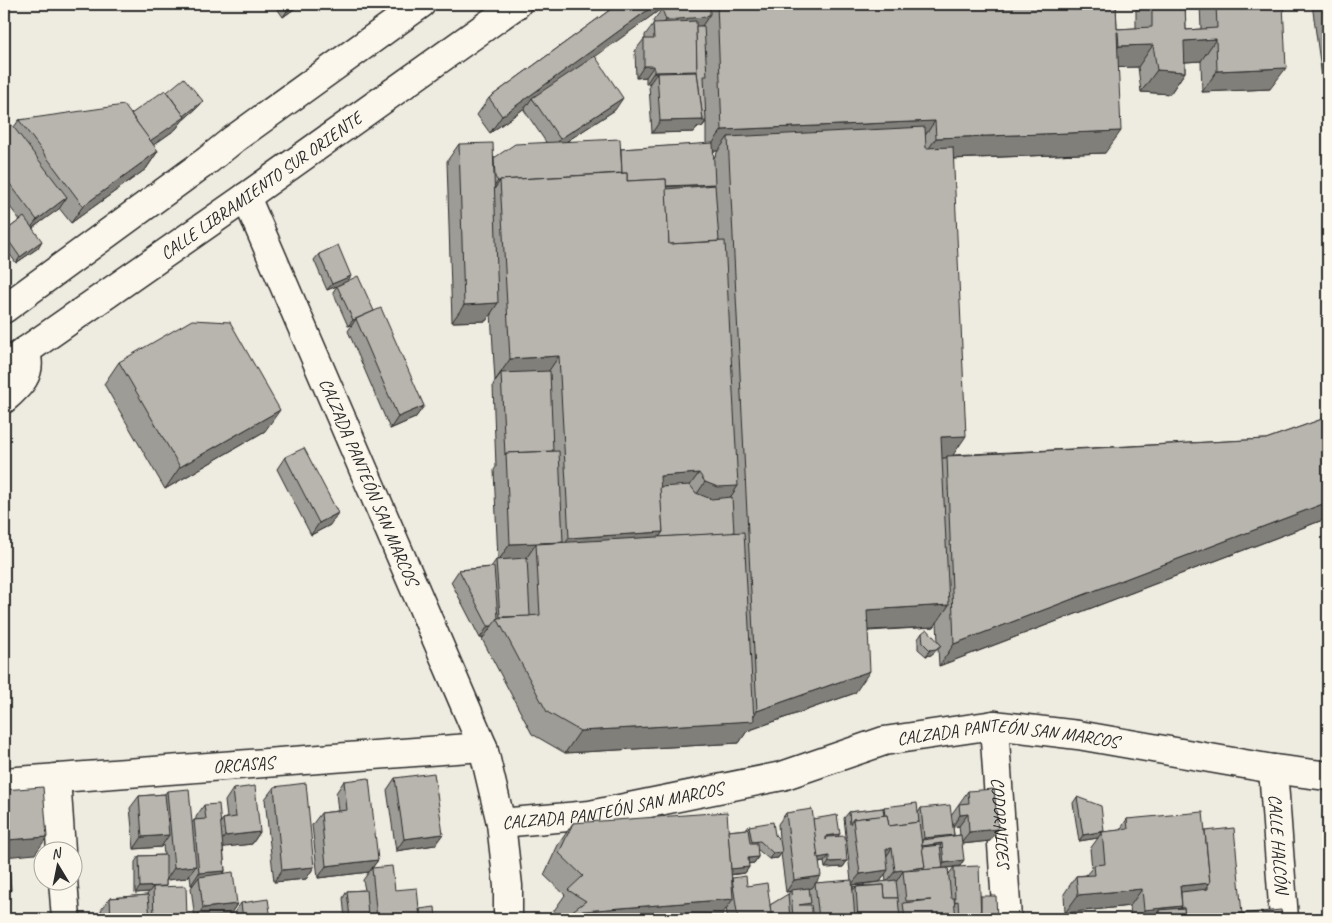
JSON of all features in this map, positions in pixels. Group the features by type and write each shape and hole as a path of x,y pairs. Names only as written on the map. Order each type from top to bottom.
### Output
{"street":[{"path":"4,309 421,4"},
{"name":"CALLE LIBRAMIENTO SUR ORIENTE","path":"14,359 517,4"},
{"name":"CALZADA PANTEÓN SAN MARCOS","path":"246,197 483,747 501,823 590,816 782,776 884,741 994,725 1078,736 1328,776"},
{"path":"4,400 23,381 27,370 28,358 14,359"},
{"name":"CODORNICES","path":"994,725 1008,919"},
{"name":"ORCASAS","path":"4,782 483,747"},
{"name":"CALLE HALCÓN","path":"1273,768 1284,919"},
{"path":"56,778 60,840"},
{"path":"501,823 508,886 508,919"},
{"path":"64,890 66,919"}],"building":[{"path":"282,4 297,4 287,11"},
{"path":"618,4 656,4 502,116 489,98"},
{"path":"669,4 710,4 710,14 705,17 666,20 662,9"},
{"path":"717,4 1116,4 1117,29 1152,27 1152,4 1185,4 1186,30 1217,28 1216,4 1283,4 1286,68 1217,71 1216,39 1184,41 1185,72 1157,70 1153,45 1119,46 1117,32 1121,131 936,138 935,121 722,130"},
{"path":"696,21 697,71 654,72 654,66 644,66 644,39 654,39 653,23"},
{"path":"696,26 704,26 707,76 704,76 706,121 702,121 697,72"},
{"path":"595,56 623,98 560,139 532,98"},
{"path":"697,72 703,120 660,121 657,73"},
{"path":"184,78 203,101 184,116 167,92"},
{"path":"165,90 185,117 150,141 131,114"},
{"path":"124,105 158,151 83,206 19,120"},
{"path":"12,125 67,197 37,220 4,176 4,126"},
{"path":"925,127 926,148 953,147 966,436 941,437 949,605 867,610 870,671 757,711 728,137"},
{"path":"620,139 622,173 500,181 495,177 494,158 515,144"},
{"path":"493,143 498,303 464,305 459,144"},
{"path":"713,143 715,184 666,186 666,179 627,181 627,173 622,173 621,149"},
{"path":"627,173 627,181 666,179 669,244 725,241 738,486 718,487 705,482 699,473 660,476 663,532 569,538 559,356 510,359 500,180"},
{"path":"715,185 719,241 669,244 666,189"},
{"path":"24,217 42,241 20,257 4,232"},
{"path":"338,245 351,276 332,284 319,254"},
{"path":"358,276 374,311 353,320 337,286"},
{"path":"381,308 424,406 398,417 356,319"},
{"path":"192,320 230,322 280,410 180,467 119,362"},
{"path":"550,371 553,451 506,453 505,455 501,373"},
{"path":"1328,417 1328,502 954,644 947,456 1266,439"},
{"path":"304,448 338,513 319,523 285,457"},
{"path":"559,451 563,542 510,544 506,453"},
{"path":"690,485 696,493 711,499 732,497 734,533 659,537 663,532 660,487"},
{"path":"744,532 754,721 580,731 547,712 497,618 540,615 536,544"},
{"path":"527,558 530,616 500,617 496,560"},
{"path":"494,567 498,618 492,626 488,626 459,570"},
{"path":"927,629 941,645 936,649 930,650 923,643 922,633"},
{"path":"434,773 443,834 404,839 395,778"},
{"path":"369,778 378,860 326,866 321,813 347,810 344,781"},
{"path":"306,783 314,867 282,870 274,787"},
{"path":"255,786 260,832 225,836 223,819 236,817 233,789"},
{"path":"43,787 47,837 7,840 11,890 4,891 4,790"},
{"path":"189,789 196,866 174,868 167,791"},
{"path":"994,789 998,829 969,832 968,814 960,815 959,804 969,803 968,791"},
{"path":"165,794 169,835 142,837 139,796"},
{"path":"1077,797 1101,806 1104,831 1083,835"},
{"path":"917,803 919,822 889,826 884,807"},
{"path":"219,804 225,871 199,873 194,820 206,819 204,805"},
{"path":"950,805 954,835 924,838 921,808"},
{"path":"883,808 884,816 853,819 850,824 849,812"},
{"path":"812,809 821,876 794,880 786,813"},
{"path":"727,812 733,899 571,912 586,901 568,890 583,876 559,853 573,823"},
{"path":"1203,812 1210,883 1180,886 1182,906 1144,910 1142,889 1078,895 1076,876 1095,875 1094,865 1105,864 1102,832 1128,829 1127,819"},
{"path":"837,815 840,834 826,836 826,840 827,837 845,836 847,861 829,862 829,856 818,858 813,819"},
{"path":"887,815 889,826 919,822 925,867 895,871 892,848 886,849 888,870 860,874 853,819"},
{"path":"773,822 775,835 780,840 782,852 773,853 760,841 752,842 749,826"},
{"path":"1234,828 1242,914 1185,919 1184,908 1181,908 1181,892 1208,889 1210,883 1205,831"},
{"path":"748,829 750,843 757,843 758,857 748,858 749,867 731,869 728,831"},
{"path":"961,835 964,860 944,863 942,843 922,846 922,840"},
{"path":"940,845 943,868 923,870 925,867 922,847"},
{"path":"166,855 166,886 140,887 139,856"},
{"path":"392,866 395,890 417,888 420,919 377,919 372,868"},
{"path":"979,866 981,919 959,919 958,901 955,902 954,867"},
{"path":"948,868 951,898 954,898 956,919 905,919 903,903 931,900 906,901 903,871"},
{"path":"233,872 237,904 203,908 199,877"},
{"path":"746,876 747,886 767,883 772,919 738,919 732,878"},
{"path":"852,880 855,919 819,919 815,883"},
{"path":"896,880 898,898 885,898 884,885 864,886 864,884"},
{"path":"884,885 885,898 898,898 900,919 858,919 856,887"},
{"path":"186,886 187,919 154,919 153,887"},
{"path":"809,888 811,903 799,905 811,905 813,919 793,919 791,890"},
{"path":"366,890 368,916 350,918 347,891"},
{"path":"788,894 790,919 772,919 770,905"},
{"path":"148,895 150,919 111,919 110,898"},
{"path":"981,896 996,896 997,919 981,919"},
{"path":"268,899 271,919 243,919 241,903"},
{"path":"435,907 436,919 421,919 420,909"},
{"path":"1184,908 1185,919 1160,919 1159,910"},
{"path":"1281,910 1282,919 1187,919"},
{"path":"1153,915 1153,919 1110,919"}]}
